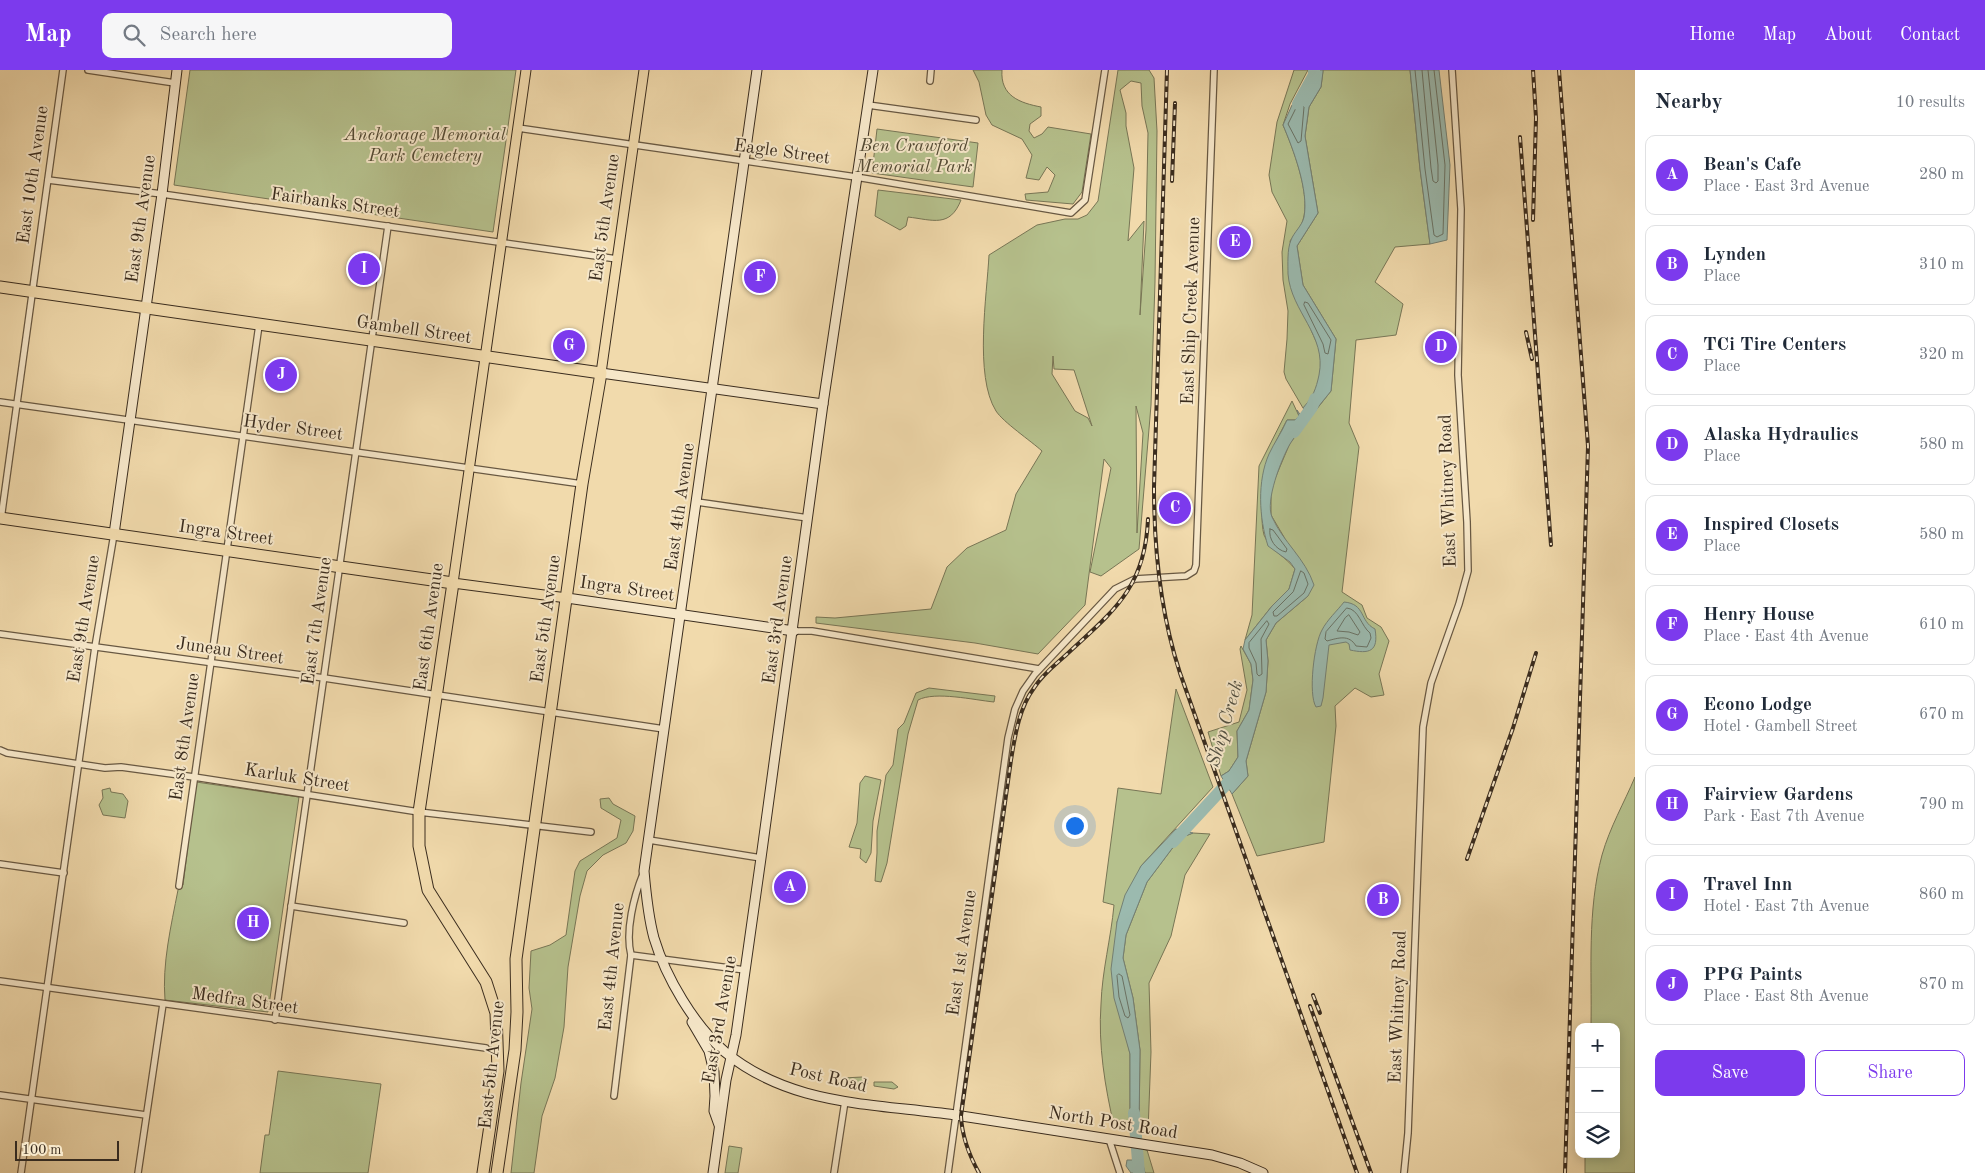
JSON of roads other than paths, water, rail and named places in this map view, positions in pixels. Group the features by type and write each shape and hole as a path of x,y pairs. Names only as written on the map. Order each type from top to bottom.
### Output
{"highway":[{"name":"Gambell Street","path":"0,287 371,342 601,373"},
{"name":"East 5th Avenue","path":"497,1173 514,1050 517,1012 516,959 582,484 601,373"},
{"name":"Ingra Street","path":"0,518 453,583"},
{"name":"East 6th Avenue","path":"453,583 438,696 419,812 419,846 428,890 486,982 496,1012 498,1071 483,1173"}],"main road":[{"name":"East 9th Avenue","path":"114,534 162,194 177,70"},
{"name":"East 6th Avenue","path":"453,583 526,70"},
{"name":"East 5th Avenue","path":"601,373 644,70"},
{"name":"East 4th Avenue","path":"644,871 757,70"},
{"name":"East 3rd Avenue","path":"713,1173 726,1080 745,970 794,631 823,404 873,70"},
{"name":"Gambell Street","path":"601,373 823,404"},
{"name":"Ingra Street","path":"453,583 769,627 776,630 794,631"},
{"path":"769,627 786,624 797,603"},
{"name":"Post Road","path":"644,871 647,904 654,938 661,959 677,991 691,1011 709,1036 731,1057 769,1079 807,1093 845,1101 955,1115"},
{"path":"661,959 674,992 709,1051 714,1072 714,1111 720,1126"},
{"name":"North Post Road","path":"955,1115 1229,1159 1263,1173"}],"street":[{"name":"East 10th Avenue","path":"0,522 63,70"},
{"path":"88,70 175,83"},
{"path":"930,81 931,70"},
{"name":"Eagle Street","path":"518,128 856,178 1071,213 1086,200 1105,70"},
{"name":"East Ship Creek Avenue","path":"1198,553 1214,70"},
{"name":"East Whitney Road","path":"1404,1173 1408,1133 1423,727 1431,683 1459,604 1468,571 1458,375 1461,209 1452,70"},
{"path":"868,105 976,120"},
{"name":"Fairbanks Street","path":"48,180 162,194 617,259"},
{"name":"East 7th Avenue","path":"275,1020 388,226"},
{"name":"East 8th Avenue","path":"179,886 259,325"},
{"name":"Hyder Street","path":"0,402 582,484"},
{"path":"697,502 808,518"},
{"name":"East 9th Avenue","path":"22,1173 79,764 114,534"},
{"name":"East 1st Avenue","path":"948,1173 1008,738 1012,717 1018,702 1039,669 1110,594 1121,585 1141,578 1186,576 1194,571 1198,553"},
{"name":"Ingra Street","path":"794,631 812,631 1039,669"},
{"name":"Juneau Street","path":"0,634 324,678 664,729"},
{"name":"Karluk Street","path":"0,750 8,753 105,768 122,766 419,812 591,832"},
{"path":"649,840 761,858"},
{"path":"0,864 64,873"},
{"name":"East 4th Avenue","path":"614,1096 631,954 628,943 636,892 644,871"},
{"path":"291,906 404,923"},
{"path":"631,954 745,970"},
{"name":"Medfra Street","path":"0,981 47,989 486,1048"},
{"path":"138,1173 163,1004"},
{"path":"0,1095 146,1115"},
{"path":"834,1173 845,1101"},
{"path":"1109,1139 1120,1173"}],"water":[{"path":"1311,70 1323,70 1321,87 1309,107 1305,136 1318,213 1297,246 1303,285 1336,339 1331,391 1310,417 1303,408 1315,389 1320,361 1318,348 1295,300 1288,274 1290,244 1292,237 1303,220 1305,206 1299,170 1283,125 1292,105 1313,82"},
{"path":"1410,70 1439,70 1450,165 1447,240 1430,244 1420,169"},
{"path":"1297,410 1306,423 1292,441 1282,460 1272,491 1270,510 1277,526 1300,558 1314,585 1308,596 1276,623 1266,640 1268,661 1266,692 1246,761 1248,776 1232,794 1221,776 1229,771 1238,757 1237,731 1249,710 1253,680 1251,664 1243,649 1245,640 1272,606 1289,589 1295,569 1290,562 1268,546 1261,512 1261,488 1269,454 1287,420 1295,420 1299,416"},
{"path":"1344,602 1356,606 1366,622 1375,629 1374,647 1371,650 1362,652 1350,650 1349,644 1346,642 1329,645 1323,698 1321,706 1316,707 1312,691 1312,681 1319,637 1329,619"},
{"path":"1176,829 1193,833 1180,838 1147,882 1126,935 1123,958 1133,998 1140,1050 1139,1130 1130,1129 1130,1054 1114,998 1111,969 1117,922 1125,895 1141,866"},
{"path":"1127,1160 1142,1160 1145,1173 1131,1173 1126,1166"}],"waterway":[{"name":"Ship Creek","path":"1298,104 1314,75 1314,70"},
{"name":"Ship Creek","path":"1294,432 1312,407 1315,399"},
{"name":"Ship Creek","path":"1173,842 1236,772"},
{"name":"Ship Creek","path":"1134,1113 1139,1173"}],"railway":[{"path":"1167,70 1154,487 1155,534 1163,604 1180,673 1357,1173"},
{"path":"1533,70 1536,118 1533,220"},
{"path":"1559,70 1588,446 1565,1173"},
{"path":"1172,181 1175,103"},
{"path":"1520,137 1551,545"},
{"path":"1526,332 1532,359"},
{"path":"979,1173 967,1146 961,1116 1018,722 1025,704 1037,683 1098,625 1124,597 1141,564 1146,543 1148,519"},
{"path":"1467,859 1513,728 1536,653"},
{"path":"1313,995 1320,1013"},
{"path":"1310,1006 1371,1173"}],"place":[{"name":"Inspired Closets","path":"1235,242"},
{"name":"Travel Inn","path":"364,269"},
{"name":"Henry House","path":"760,277"},
{"name":"Econo Lodge","path":"569,346"},
{"name":"Alaska Hydraulics","path":"1441,347"},
{"name":"PPG Paints","path":"281,375"},
{"name":"TCi Tire Centers","path":"1175,508"},
{"name":"Bean's Cafe","path":"790,887"},
{"name":"Lynden","path":"1383,900"},
{"name":"Fairview Gardens","path":"253,923"}],"park label":[{"name":"Anchorage Memorial Park Cemetery","path":"425,145"},
{"name":"Ben Crawford Memorial Park","path":"914,156"}]}
